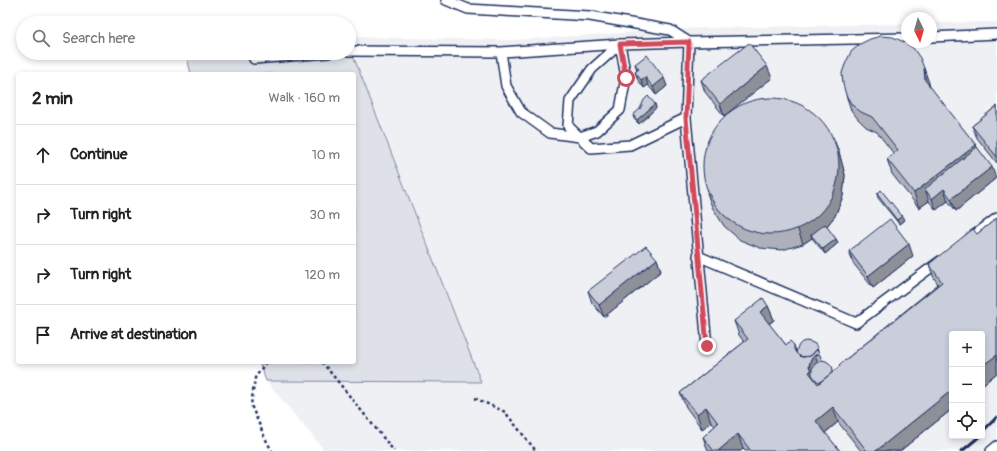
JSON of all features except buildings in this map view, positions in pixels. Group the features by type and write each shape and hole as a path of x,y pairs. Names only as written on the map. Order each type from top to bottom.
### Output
{"lane":[{"path":"446,0 468,9 590,16 663,28 670,30 689,42"},
{"path":"937,37 997,34"},
{"path":"356,51 500,52 620,44 901,38"},
{"path":"689,42 686,118 707,346"},
{"path":"620,44 592,69 570,101 568,126 591,148 630,145 686,118"},
{"path":"500,52 506,86 522,112 550,133 580,137 597,131 620,110 626,78 620,44"},
{"path":"960,246 997,218"},
{"path":"698,256 856,323 948,255"},
{"path":"991,451 997,446"}],"path":[{"path":"265,364 255,378 251,405 272,451"},
{"path":"324,364 394,451"},
{"path":"475,398 505,412 536,451"}],"shaded area":[{"path":"997,22 997,451 325,451 266,381 481,382 355,60 356,37 511,40 702,28 901,24 901,48 937,48 937,23"},
{"path":"188,60 355,60 481,382 266,381 260,364 356,364 356,72 191,72"}],"railway":[{"path":"985,429 997,417"},
{"path":"962,451 976,439"}],"route":[{"path":"626,78 620,44 689,42 686,118 707,346"}]}
